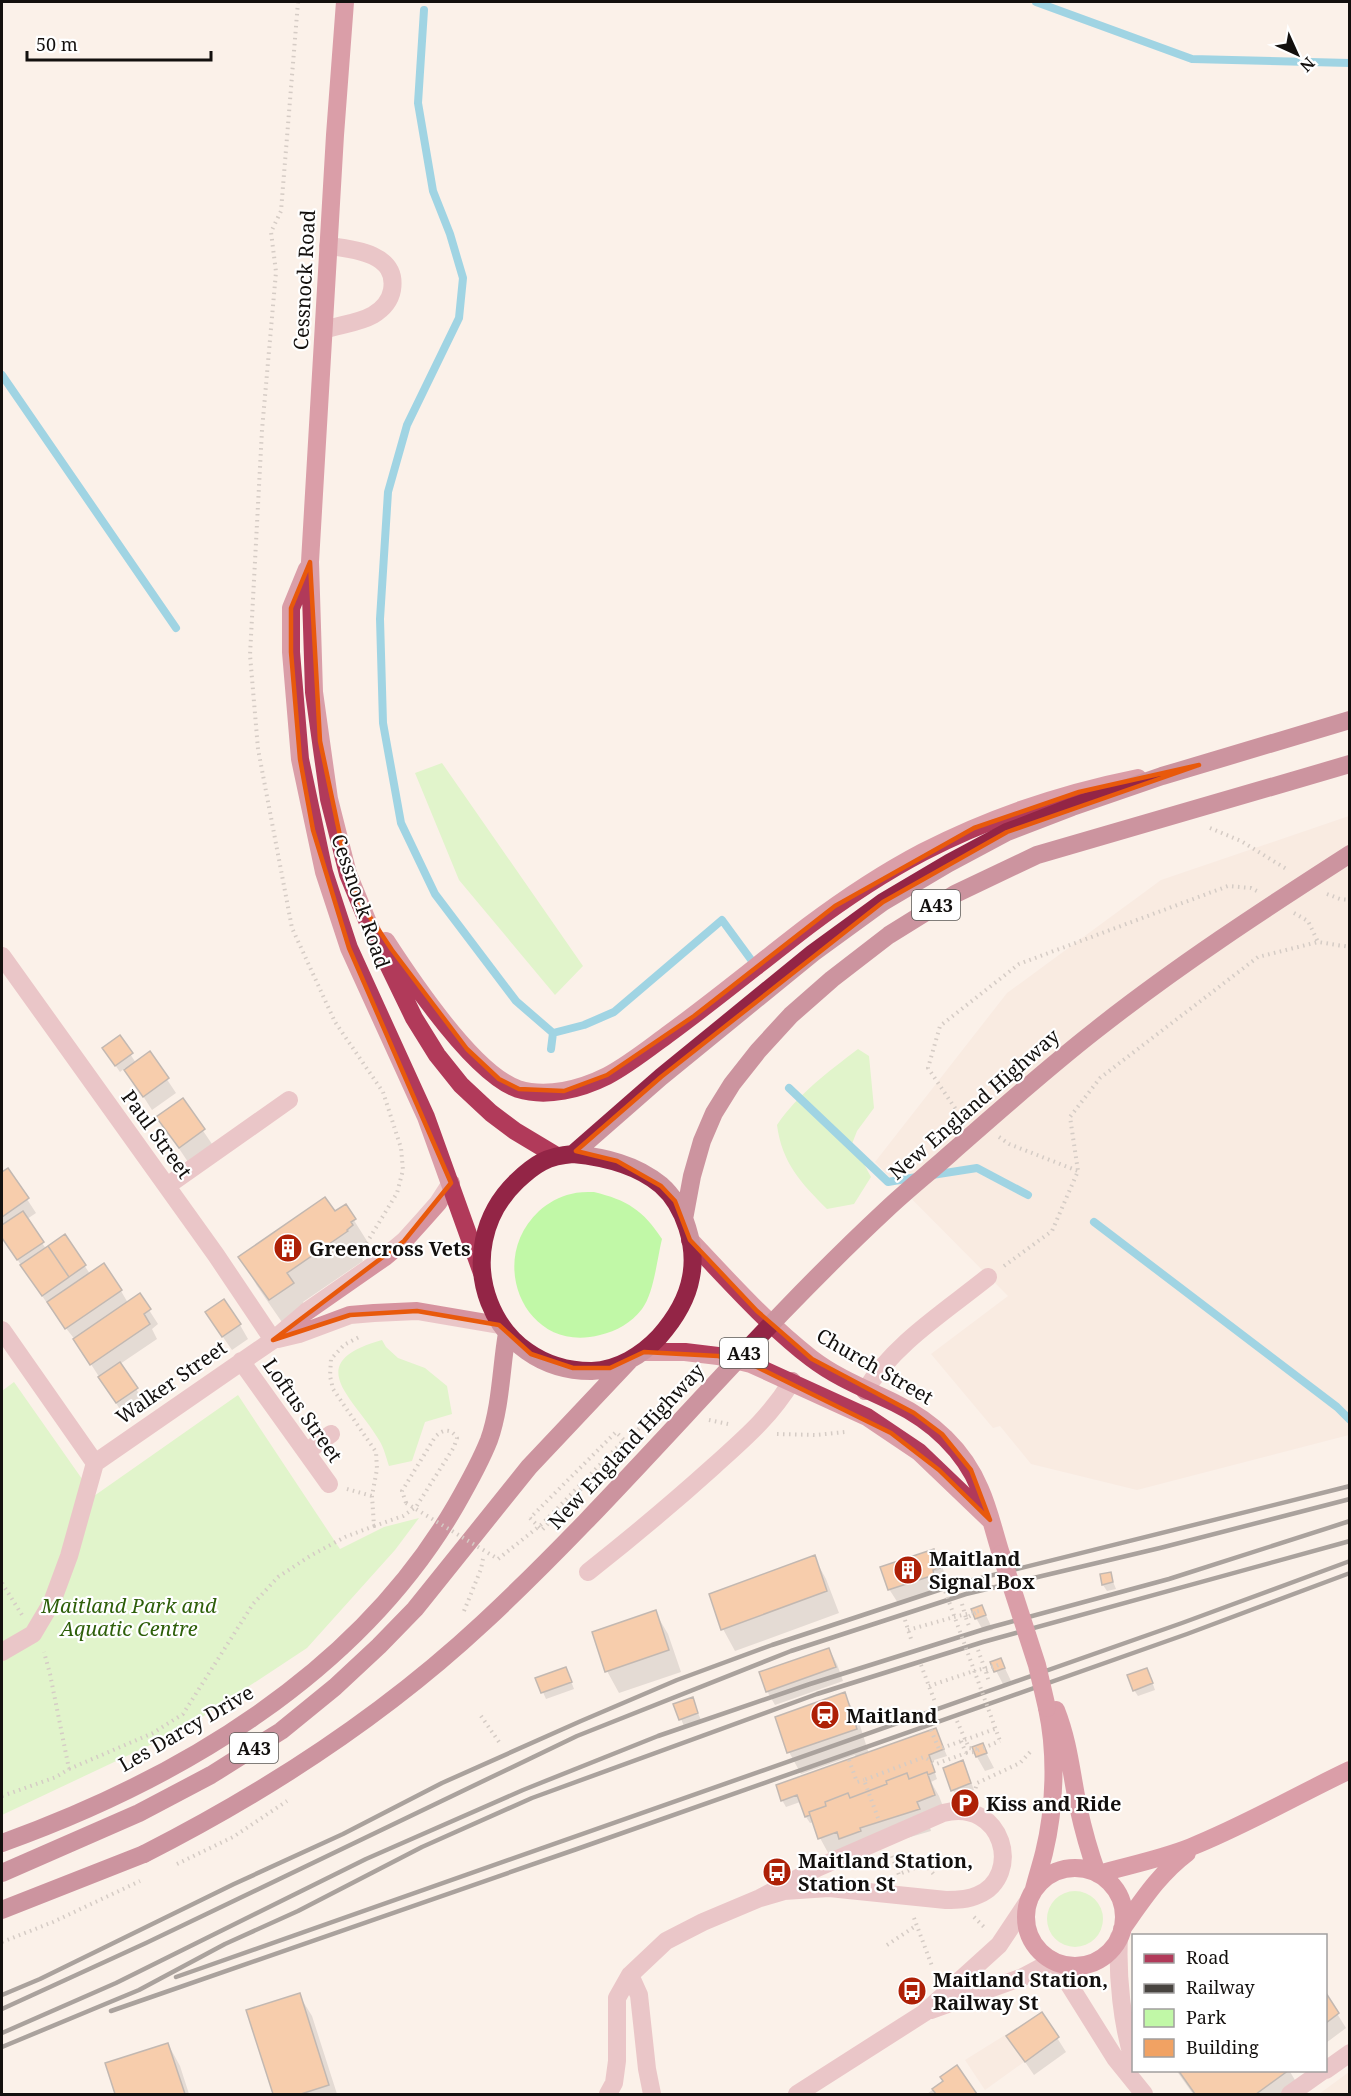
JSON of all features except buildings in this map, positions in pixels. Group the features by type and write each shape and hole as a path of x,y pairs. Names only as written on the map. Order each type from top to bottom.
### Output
{"highway":[{"name":"A43","path":"564,1155 813,953 883,902 949,863 1007,832 1072,807 1199,765 1350,720"},
{"name":"A43","path":"684,1219 692,1176 702,1141 714,1113 732,1084 758,1050 791,1015 832,979 889,935 955,894 1036,855 1350,764"},
{"name":"New England Highway","path":"2,1910 144,1854 223,1813 361,1723 416,1681 480,1626 532,1576 786,1309 886,1209 1021,1091 1100,1028 1249,919 1350,854"},
{"name":"A43","path":"2,1873 139,1813 211,1775 281,1731 335,1688 415,1609 529,1467 670,1324 683,1302 691,1277 692,1257 684,1219 675,1201 661,1186 642,1172 617,1161 597,1156 564,1155 538,1163 509,1189 498,1204 489,1221 483,1247 482,1273 485,1293 503,1329 531,1354 553,1365 592,1371 610,1368 636,1356"},
{"name":"Les Darcy Drive","path":"2,1843 38,1830 128,1789 201,1750 256,1716 309,1675 357,1632 400,1586 441,1531 477,1467 495,1419 503,1329"}],"main road":[{"name":"Cessnock Road","path":"345,2 310,562 314,692 329,799 348,874 391,972 414,1018 437,1055 461,1085 491,1113 515,1131 564,1155"},
{"name":"Cessnock Road","path":"310,562 291,608 291,652 300,759 313,830 349,948 426,1117 482,1273"},
{"path":"360,902 433,1007 482,1064 499,1079 519,1089 541,1092 564,1091 607,1075 642,1053 694,1016 835,906 923,852 974,828 1035,804 1119,782 1199,765"},
{"name":"Church Street","path":"690,1240 757,1311 812,1359 866,1391 895,1403 929,1423 959,1452 980,1489 1050,1707 1070,1756 1078,1806 1087,1843 1098,1874"},
{"path":"636,1356 685,1352 717,1356 751,1364 792,1381 867,1418 909,1446 939,1470 970,1503 990,1520"},
{"name":"Church Street","path":"1031,1896 1046,1845 1052,1790 1050,1707"},
{"path":"1121,1933 1124,1919 1120,1898 1114,1888 1098,1874 1087,1870 1067,1869 1047,1876 1031,1896 1026,1921 1031,1940 1037,1949 1054,1962 1074,1966 1092,1963 1108,1953 1161,1875 1194,1849 1350,1770"},
{"path":"1098,1874 1151,1861 1220,1834"}],"street":[{"path":"324,330 375,314 390,298 393,286 391,273 378,258 364,251 328,246"},
{"name":"Paul Street","path":"2,956 167,1186 273,1340"},
{"path":"167,1186 289,1100"},
{"name":"Walker Street","path":"95,1463 273,1340 306,1312 367,1271 404,1241 438,1203 451,1183"},
{"path":"866,1391 874,1376 896,1351 988,1277"},
{"name":"Walker Street","path":"273,1340 299,1334 350,1315 374,1312 417,1311 503,1329"},
{"path":"2,1330 95,1463 62,1576 52,1602 33,1634 2,1652"},
{"name":"Loftus Street","path":"241,1361 328,1484"},
{"path":"588,1572 669,1506 753,1430 774,1408 792,1381"},
{"path":"306,1452 331,1434"},
{"path":"608,2094 614,2083 617,2061 617,1998 630,1975 666,1941 703,1922 760,1898 817,1868 943,1813 956,1810 970,1812 985,1819 996,1830 1001,1842 1003,1854 997,1877 988,1889 979,1895 963,1899 946,1900 829,1888 784,1891 760,1898"},
{"path":"797,2094 924,2013 999,1946 1031,1896"},
{"path":"1121,1933 1118,1965 1132,2052"},
{"path":"924,2013 1023,1977 1054,1962 1115,2058 1145,2094"},
{"path":"630,1975 639,1995 646,2063 652,2094"},
{"path":"1327,2069 1350,2053"},
{"path":"1137,2072 1145,2094"},
{"path":"1290,2094 1322,2072"}],"path":[{"path":"1203,829 1212,828 1241,841 1297,876"},
{"path":"966,1116 957,1111 928,1068 940,1026 1019,964 1228,886 1251,888 1260,893"},
{"path":"1326,894 1350,900"},
{"path":"1289,910 1308,921 1318,942"},
{"path":"988,1277 1052,1231 1078,1172 1070,1117 1100,1078 1258,957 1318,942 1350,947"},
{"path":"992,1133 1009,1144 1078,1172"},
{"path":"361,1336 344,1345 331,1359 330,1376 333,1389 376,1452 377,1469 372,1496 374,1526"},
{"path":"2,1796 56,1777 69,1769 153,1733 183,1714 253,1604 278,1577 310,1556 374,1526 403,1516 416,1507 454,1447 457,1438 454,1432 441,1431 402,1491 406,1503 498,1559 516,1545 533,1531 542,1524 624,1440 616,1432 530,1518 536,1524 542,1530 630,1439"},
{"path":"937,1569 1000,1741 966,1753"},
{"path":"2,1582 45,1653 69,1769"},
{"path":"962,1604 969,1626"},
{"path":"908,1630 979,1611 966,1618"},
{"path":"905,1620 912,1642"},
{"path":"978,1650 989,1683"},
{"path":"921,1665 934,1702"},
{"path":"929,1686 998,1665 986,1672"},
{"path":"481,1716 499,1742"},
{"path":"957,1721 969,1748 979,1749"},
{"path":"931,1730 939,1749 995,1729"},
{"path":"973,1801 977,1783 1020,1763 1033,1748"},
{"path":"849,1760 857,1782 864,1780"},
{"path":"887,1945 917,1924"}],"highlighted area":[{"path":"310,562 320,741 348,874 360,902 392,950 467,1049 499,1079 519,1089 564,1091 607,1075 694,1016 835,906 974,828 1079,792 1199,765 1007,832 883,902 661,1077 576,1151 617,1161 661,1186 675,1201 690,1240 757,1311 812,1359 914,1413 942,1434 971,1470 990,1520 939,1470 891,1433 751,1364 718,1356 644,1352 610,1368 573,1368 531,1354 499,1325 417,1311 350,1315 273,1340 404,1241 451,1183 349,948 313,830 300,759 291,652 291,608"}],"shaded area":[{"path":"1349,816 1349,1435 1137,1490 1031,1464 1000,1426 993,1428 931,1354 1008,1296 875,1162 1007,993 1161,880"},
{"path":"1042,2012 1059,2037 985,2090 965,2060"},
{"path":"1349,2072 1349,2094 1319,2094"}],"green space":[{"path":"442,763 583,966 555,995 459,880 415,773"},
{"path":"858,1049 869,1056 874,1108 857,1131 850,1149 864,1164 871,1177 854,1204 827,1209 794,1172 783,1150 777,1125 804,1093"},
{"path":"594,1192 625,1203 641,1213 662,1239 655,1276 646,1302 638,1314 623,1326 612,1331 600,1335 574,1337 552,1331 534,1318 522,1299 515,1277 515,1254 523,1232 539,1211 554,1200 567,1195"},
{"path":"382,1340 398,1358 425,1368 447,1386 452,1414 425,1422 412,1461 389,1466 379,1440 347,1396 340,1382 338,1370 343,1359 357,1349"},
{"name":"Maitland Park and Aquatic Centre","path":"14,1382 94,1496 238,1395 340,1549 384,1527 419,1518 395,1550 307,1648 184,1729 2,1815 2,1391"},
{"path":"1069,1891 1081,1891 1091,1895 1099,1903 1103,1919 1099,1935 1091,1943 1081,1947 1069,1947 1059,1943 1051,1935 1047,1925 1047,1913 1051,1903 1059,1895"}],"waterway":[{"path":"1036,2 1192,59 1350,63"},
{"path":"424,10 418,103 433,191 450,234 463,278 459,318 407,425 388,492 380,619 383,723 401,823 435,894 516,1001 553,1033 551,1049"},
{"path":"2,375 176,628"},
{"path":"553,1033 584,1025 614,1012 722,920 752,961"},
{"path":"789,1088 888,1182 917,1177"},
{"path":"932,1175 977,1168 1028,1195"},
{"path":"1094,1222 1337,1407 1350,1420"}],"railway":[{"path":"2,1995 343,1834 442,1783 677,1680 772,1645 957,1584 1350,1486"},
{"path":"2,2009 146,1943 577,1736 791,1651 966,1594 1160,1548 1350,1499"},
{"path":"2,2033 116,1983 366,1859 523,1790 658,1736 810,1684 988,1628 1169,1579 1350,1521"},
{"path":"2,2047 139,1990 225,1944 298,1911 422,1847 532,1798 817,1694 983,1642 1350,1541"},
{"path":"176,1977 1182,1623 1350,1561"},
{"path":"111,2011 1187,1634 1350,1573"}],"place":[{"name":"Greencross Vets","path":"288,1248"},
{"name":"Maitland Signal Box","path":"908,1570"},
{"name":"Maitland","path":"825,1715"},
{"name":"Kiss and Ride","path":"965,1803"},
{"name":"Maitland Station, Station St","path":"777,1872"},
{"name":"Maitland Station, Railway St","path":"912,1991"}]}
